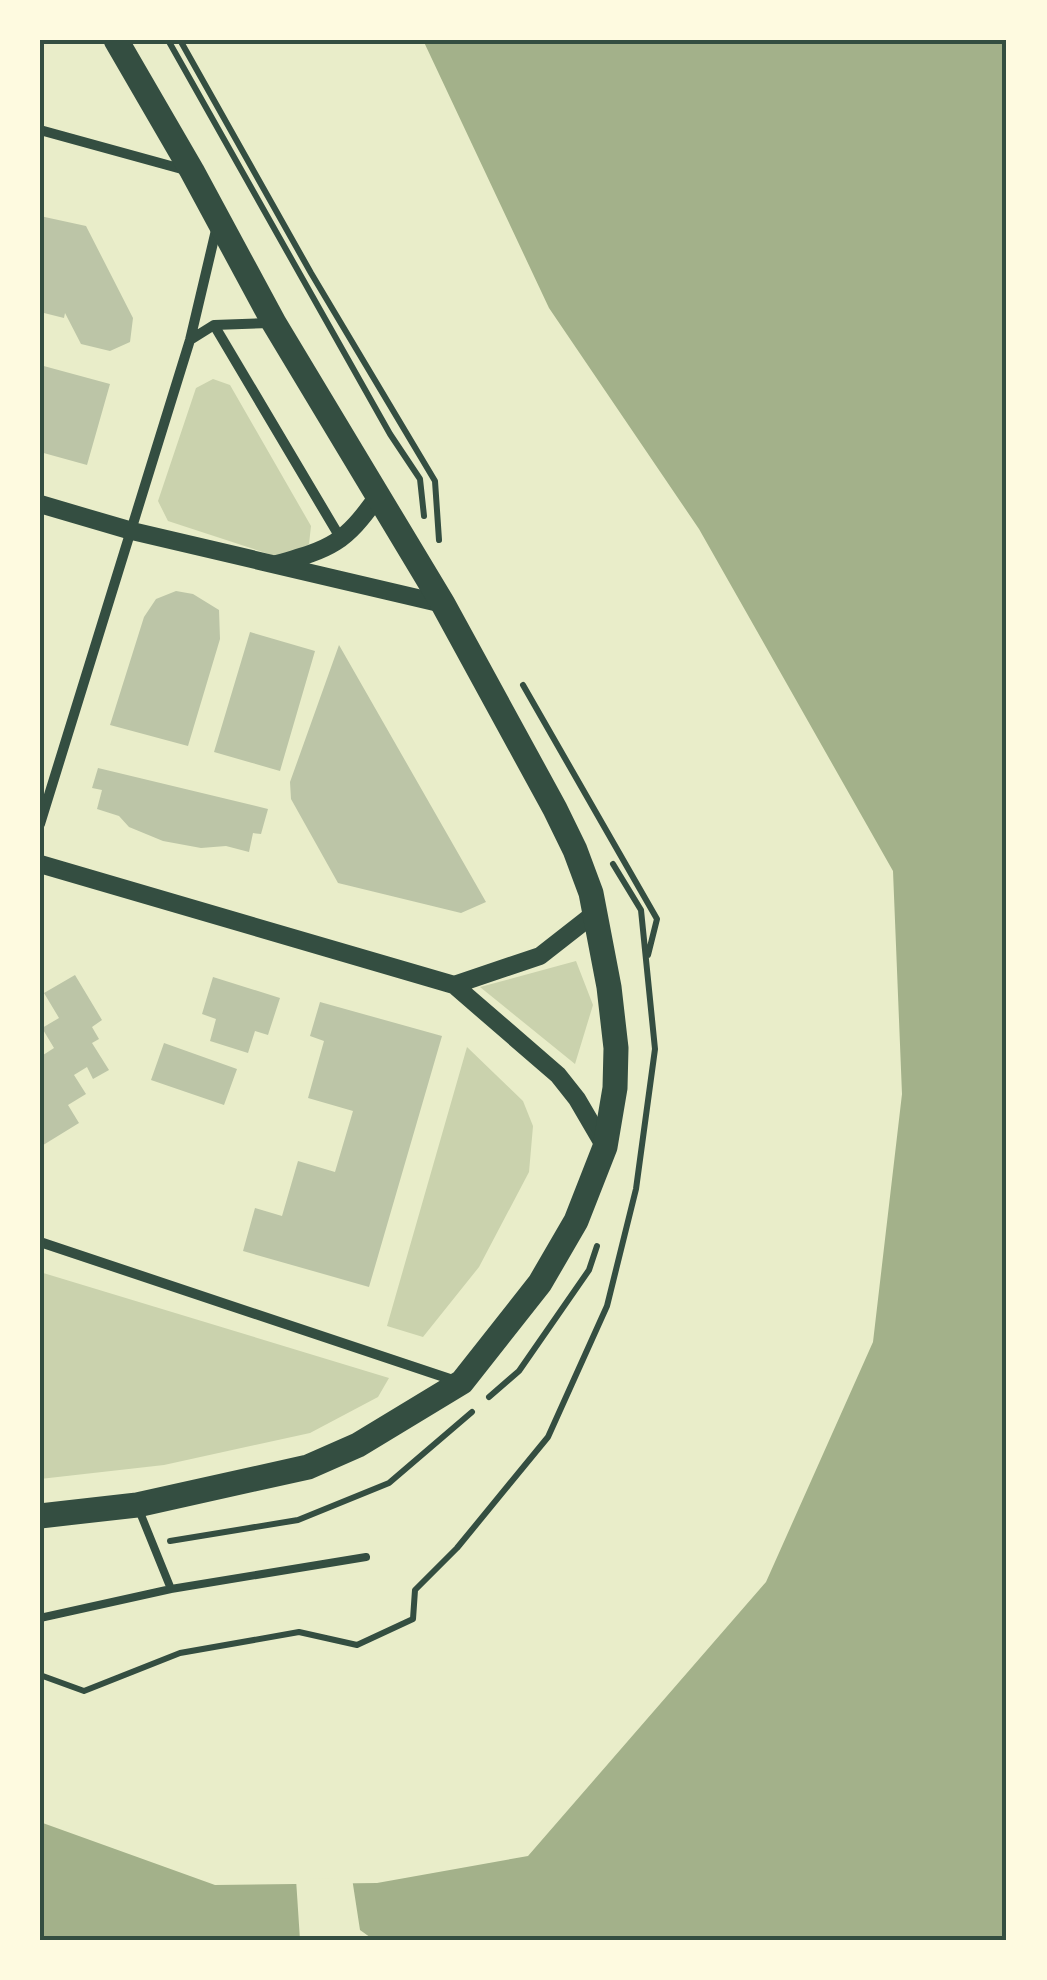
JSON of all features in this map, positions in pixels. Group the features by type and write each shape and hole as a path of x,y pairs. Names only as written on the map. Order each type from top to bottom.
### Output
{"main road":[{"path":"40,1516 138,1506 308,1468 358,1445 462,1382 540,1283 576,1221 605,1146 616,1088 611,998 591,893 555,809 443,604 274,323 116,40"}],"street":[{"path":"40,130 192,172"},
{"path":"40,824 190,340 218,220"},
{"path":"190,340 214,325 274,323"},
{"path":"214,325 341,540"},
{"path":"276,564 318,552 341,540 358,525 378,496"},
{"path":"40,504 132,531 443,604"},
{"path":"40,864 454,984 558,1075 577,1098 605,1146"},
{"path":"454,984 540,956 595,913"},
{"path":"40,1242 462,1382"}],"lane":[{"path":"138,1506 172,1589"},
{"path":"40,1618 172,1589 366,1557"}],"shaded area":[{"path":"423,40 1007,40 1007,1940 40,1940 40,1822 215,1885 377,1883 528,1856 766,1582 873,1342 902,1094 893,871 699,529 549,308"},
{"path":"213,379 230,385 311,526 309,544 295,556 278,557 168,521 158,501 196,388"},
{"path":"576,961 593,1005 575,1064 480,987"},
{"path":"467,1047 523,1101 533,1126 529,1172 479,1267 423,1337 387,1326"},
{"path":"40,1272 389,1378 378,1397 310,1433 164,1465 40,1479"}],"pier":[{"path":"352,1878 360,1930 374,1940 300,1940 296,1879"}],"building":[{"path":"40,216 86,226 133,318 130,342 110,351 81,344 65,313 64,318 40,312"},
{"path":"40,365 110,384 87,465 40,452"},
{"path":"176,591 193,594 219,610 220,639 188,746 110,725 144,617 156,599"},
{"path":"250,632 315,651 280,771 214,752"},
{"path":"339,645 486,902 461,913 338,883 291,799 290,782"},
{"path":"98,768 268,809 261,834 253,833 249,852 226,846 201,848 163,841 129,827 119,816 97,809 102,790 92,788"},
{"path":"75,975 102,1020 92,1027 99,1039 92,1043 109,1070 93,1079 87,1067 74,1075 86,1094 68,1105 79,1123 40,1147 40,1057 54,1048 42,1028 59,1018 44,993"},
{"path":"213,977 280,998 268,1035 255,1031 248,1053 210,1041 216,1019 202,1014"},
{"path":"320,1002 442,1036 369,1287 243,1251 255,1208 282,1216 298,1161 335,1172 353,1111 308,1098 324,1041 310,1036"},
{"path":"164,1043 237,1069 224,1105 151,1080"}]}
